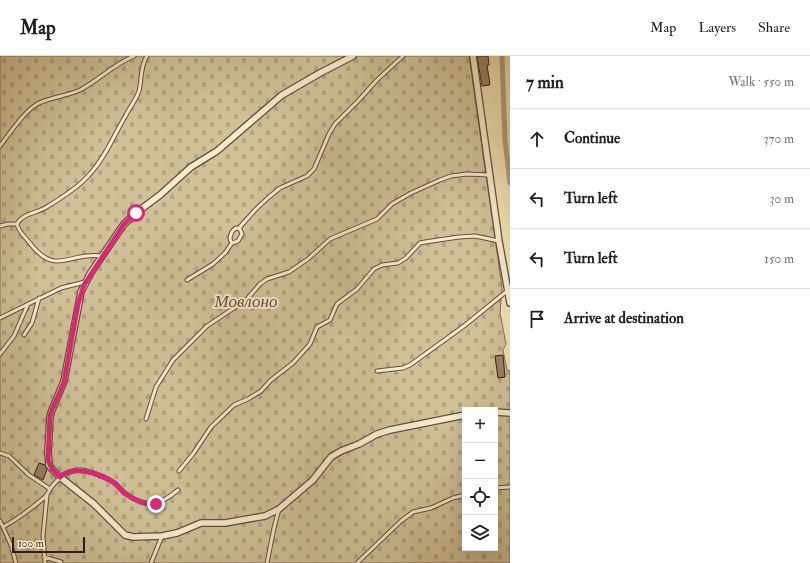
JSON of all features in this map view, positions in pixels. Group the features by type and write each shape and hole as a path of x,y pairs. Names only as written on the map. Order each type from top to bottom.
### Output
{"street":[{"path":"353,56 320,72 282,95 217,151 191,167 160,195 124,224 85,282 81,292 64,382 50,416 48,460 52,469 60,477 94,504 124,534 133,537 162,536 177,533 201,523 225,523 265,516 278,509 313,480 331,457 341,451 359,444 377,434 390,430 462,416"},
{"path":"473,56 489,175 510,303"},
{"path":"498,412 510,413"}],"lane":[{"path":"0,146 26,113 37,104 54,97 79,90 123,60 134,56"},
{"path":"17,224 21,218 44,209 76,187 90,174 112,142 136,97 142,78 143,66 147,56"},
{"path":"232,243 230,239 234,230 239,228 269,197 280,188 307,176 314,169 329,134 335,124 402,56"},
{"path":"146,419 156,387 173,360 207,326 218,320 246,299 260,284 267,279 289,272 308,259 330,239 376,219 392,204 411,193 451,176 467,174 489,175"},
{"path":"0,226 17,224"},
{"path":"17,224 18,228 34,249 49,260 61,262 90,255 103,256"},
{"path":"187,280 213,264 225,253 232,243 236,243 242,232 239,228"},
{"path":"179,471 193,454 211,427 234,405 261,391 271,380 293,363 310,344 317,327 330,320 338,304 357,289 374,269 398,263 406,258 420,243 459,236 475,236 499,241"},
{"path":"0,318 61,288 85,282"},
{"path":"377,371 403,368 410,365 464,326 508,291"},
{"path":"24,335 32,323 39,298"},
{"path":"0,354 14,336 28,304"},
{"path":"0,453 9,456 29,475 50,489"},
{"path":"44,563 43,536 47,495 60,477 68,472 82,470 97,475 114,482 124,492 136,500 146,504 156,504 167,499 178,490"},
{"path":"498,488 510,487"},
{"path":"3,527 14,521 47,495"},
{"path":"357,563 401,521 413,512 431,508 453,498 462,496"},
{"path":"267,563 278,509"},
{"path":"0,521 11,545 16,563"},
{"path":"151,563 162,536"},
{"path":"44,557 61,562"}],"green space":[{"name":"Мовлоно","path":"0,56 469,56 502,287 500,313 506,344 503,350 507,370 510,371 510,563 0,563"}],"building":[{"path":"477,56 488,56 489,65 487,65 490,85 482,86"},
{"path":"503,355 505,377 498,378 495,356"},
{"path":"39,463 45,465 47,469 43,480 34,475"}],"waterway":[{"path":"502,56 505,140 510,183"}],"route":[{"path":"136,213 124,224 90,274 81,292 64,382 50,416 48,460 49,465 60,477 68,472 82,470 114,482 124,492 136,500 146,504 156,504"}]}
